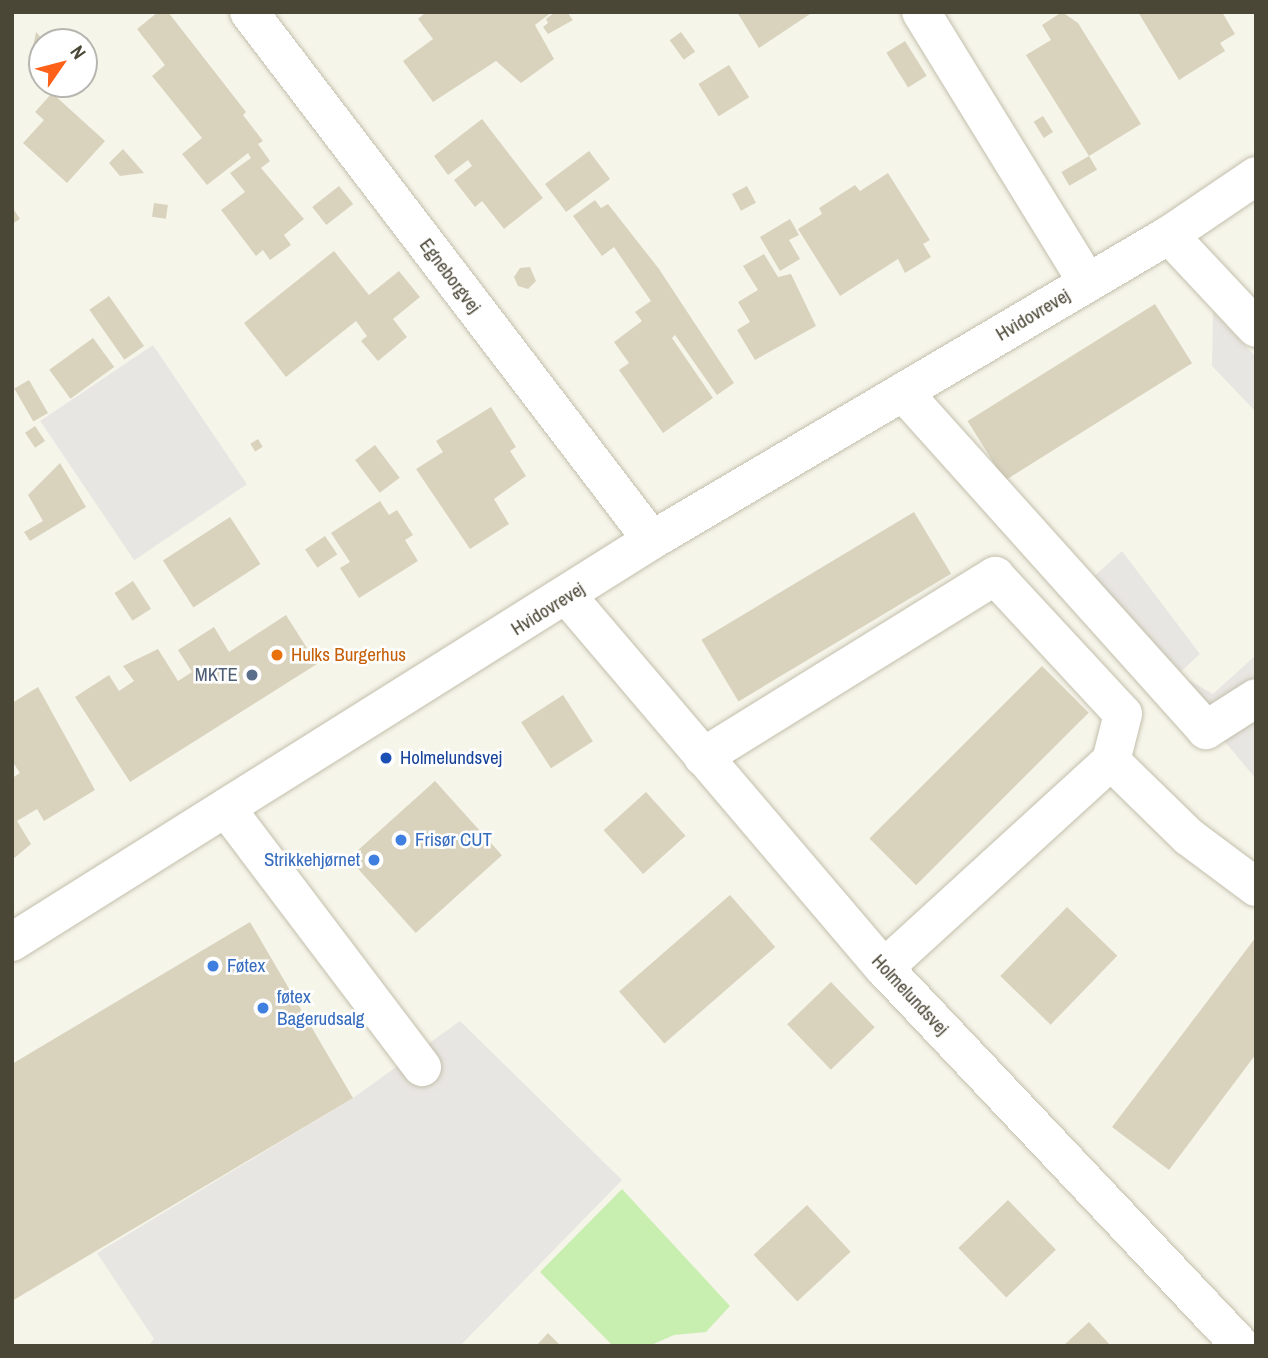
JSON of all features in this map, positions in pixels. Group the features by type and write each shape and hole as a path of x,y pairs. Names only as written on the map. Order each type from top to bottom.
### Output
{"street":[{"name":"Egneborgvej","path":"249,12 652,540"},
{"name":"Hvidovrevej","path":"921,12 1088,283"},
{"name":"Hvidovrevej","path":"12,942 568,597 652,540 1169,235 1256,176"},
{"name":"Hvidovrevej","path":"1169,235 1256,201"},
{"path":"1169,235 1256,328"},
{"path":"903,392 1206,730 1256,698"},
{"path":"703,757 995,576 1123,714 1111,761 884,968"},
{"name":"Holmelundsvej","path":"568,597 884,968 1241,1346"},
{"path":"1111,761 1189,838 1256,887"},
{"path":"226,808 422,1067"}],"green space":[{"path":"622,1189 730,1306 706,1332 674,1335 649,1346 613,1346 540,1272"}],"shaded area":[{"path":"1213,312 1256,357 1256,412 1212,366"},
{"path":"153,345 247,484 134,560 40,421"},
{"path":"1122,551 1200,654 1178,674 1213,694 1256,655 1256,779 1090,580"},
{"path":"460,1021 622,1180 460,1346 148,1346 154,1339 97,1253 353,1098"}],"building":[{"path":"158,12 168,12 246,112 243,115 263,141 258,144 270,161 261,168 304,219 284,235 291,245 270,260 263,250 256,256 221,210 245,192 230,173 251,158 248,153 207,185 182,154 202,138 152,76 165,65 137,29"},
{"path":"426,12 552,12 535,25 554,59 521,83 496,61 433,102 403,61 433,39 418,19"},
{"path":"555,12 567,12 573,20 548,34 543,27 548,23 546,19"},
{"path":"737,12 813,12 759,48"},
{"path":"1062,12 1078,23 1141,124 1089,156 1026,55 1051,40 1042,25"},
{"path":"1138,12 1222,12 1235,34 1220,43 1225,51 1179,80"},
{"path":"681,32 695,51 684,60 670,40"},
{"path":"905,41 927,76 908,87 886,53"},
{"path":"729,65 749,97 719,116 698,84"},
{"path":"48,98 58,98 105,141 67,183 23,143 44,120 35,112"},
{"path":"1043,116 1053,132 1044,138 1034,122"},
{"path":"482,119 543,198 504,229 482,201 475,207 454,180 472,166 468,160 448,175 434,156"},
{"path":"123,149 144,173 120,176 109,163"},
{"path":"589,151 610,179 566,212 545,184"},
{"path":"1089,156 1097,170 1069,186 1061,172"},
{"path":"888,173 930,240 923,244 931,257 905,273 898,259 840,296 798,229 822,214 819,208 855,185 860,191"},
{"path":"339,186 353,204 326,225 312,207"},
{"path":"747,186 756,203 741,211 732,194"},
{"path":"595,200 601,208 608,204 659,269 734,383 717,395 675,335 672,338 713,398 663,433 619,370 629,363 614,342 642,321 635,312 651,301 614,247 602,256 573,216"},
{"path":"154,203 168,205 166,219 152,217"},
{"path":"12,207 20,219 12,224"},
{"path":"790,219 799,235 789,240 800,259 780,271 760,237"},
{"path":"334,251 369,295 399,271 420,297 393,319 407,337 378,361 361,341 367,336 356,321 286,377 244,323"},
{"path":"764,254 778,277 791,274 816,326 755,360 737,330 750,322 738,302 758,290 743,266"},
{"path":"530,267 536,281 528,289 518,286 514,277 520,268"},
{"path":"109,296 144,346 124,360 89,310"},
{"path":"1155,304 1192,363 1005,480 968,421"},
{"path":"93,338 114,367 70,399 49,370"},
{"path":"29,380 48,413 33,421 14,388"},
{"path":"491,407 516,447 510,451 526,476 494,499 509,524 470,549 416,469 443,452 436,441"},
{"path":"35,426 45,441 35,448 25,433"},
{"path":"258,439 263,447 255,451 250,444"},
{"path":"375,445 400,478 380,493 355,460"},
{"path":"60,463 86,507 30,541 24,532 43,521 28,495"},
{"path":"380,501 389,515 397,510 413,535 405,540 418,561 359,598 340,568 350,562 331,533"},
{"path":"914,512 951,574 739,701 701,640"},
{"path":"230,517 260,564 193,608 163,561"},
{"path":"325,536 337,554 317,568 305,549"},
{"path":"133,581 151,609 133,621 115,593"},
{"path":"286,615 317,664 130,782 75,697 109,675 119,691 134,681 123,666 158,649 178,681 192,672 178,650 214,627 229,652"},
{"path":"1042,666 1089,713 916,885 869,839"},
{"path":"38,687 95,790 44,821 37,809 17,821 31,844 12,860 12,778 20,773 12,761 12,703"},
{"path":"563,695 593,741 551,768 521,722"},
{"path":"435,781 502,855 416,933 349,859"},
{"path":"646,792 685,836 643,874 604,830"},
{"path":"730,895 775,947 664,1044 619,991"},
{"path":"1067,907 1117,956 1051,1025 1000,976"},
{"path":"250,922 353,1098 12,1301 12,1064"},
{"path":"1256,937 1256,1054 1169,1170 1112,1127"},
{"path":"831,982 875,1027 831,1070 787,1024"},
{"path":"1008,1200 1056,1250 1006,1298 958,1248"},
{"path":"807,1205 851,1252 797,1302 754,1255"},
{"path":"1089,1322 1111,1346 1063,1346"},
{"path":"548,1333 561,1346 536,1346"}],"place":[{"name":"Hulks Burgerhus","path":"277,655"},
{"name":"MKTE","path":"252,675"},
{"name":"Holmelundsvej","path":"386,758"},
{"name":"Frisør CUT","path":"401,840"},
{"name":"Strikkehjørnet","path":"374,860"},
{"name":"Føtex","path":"213,966"},
{"name":"føtex Bagerudsalg","path":"263,1008"}]}
